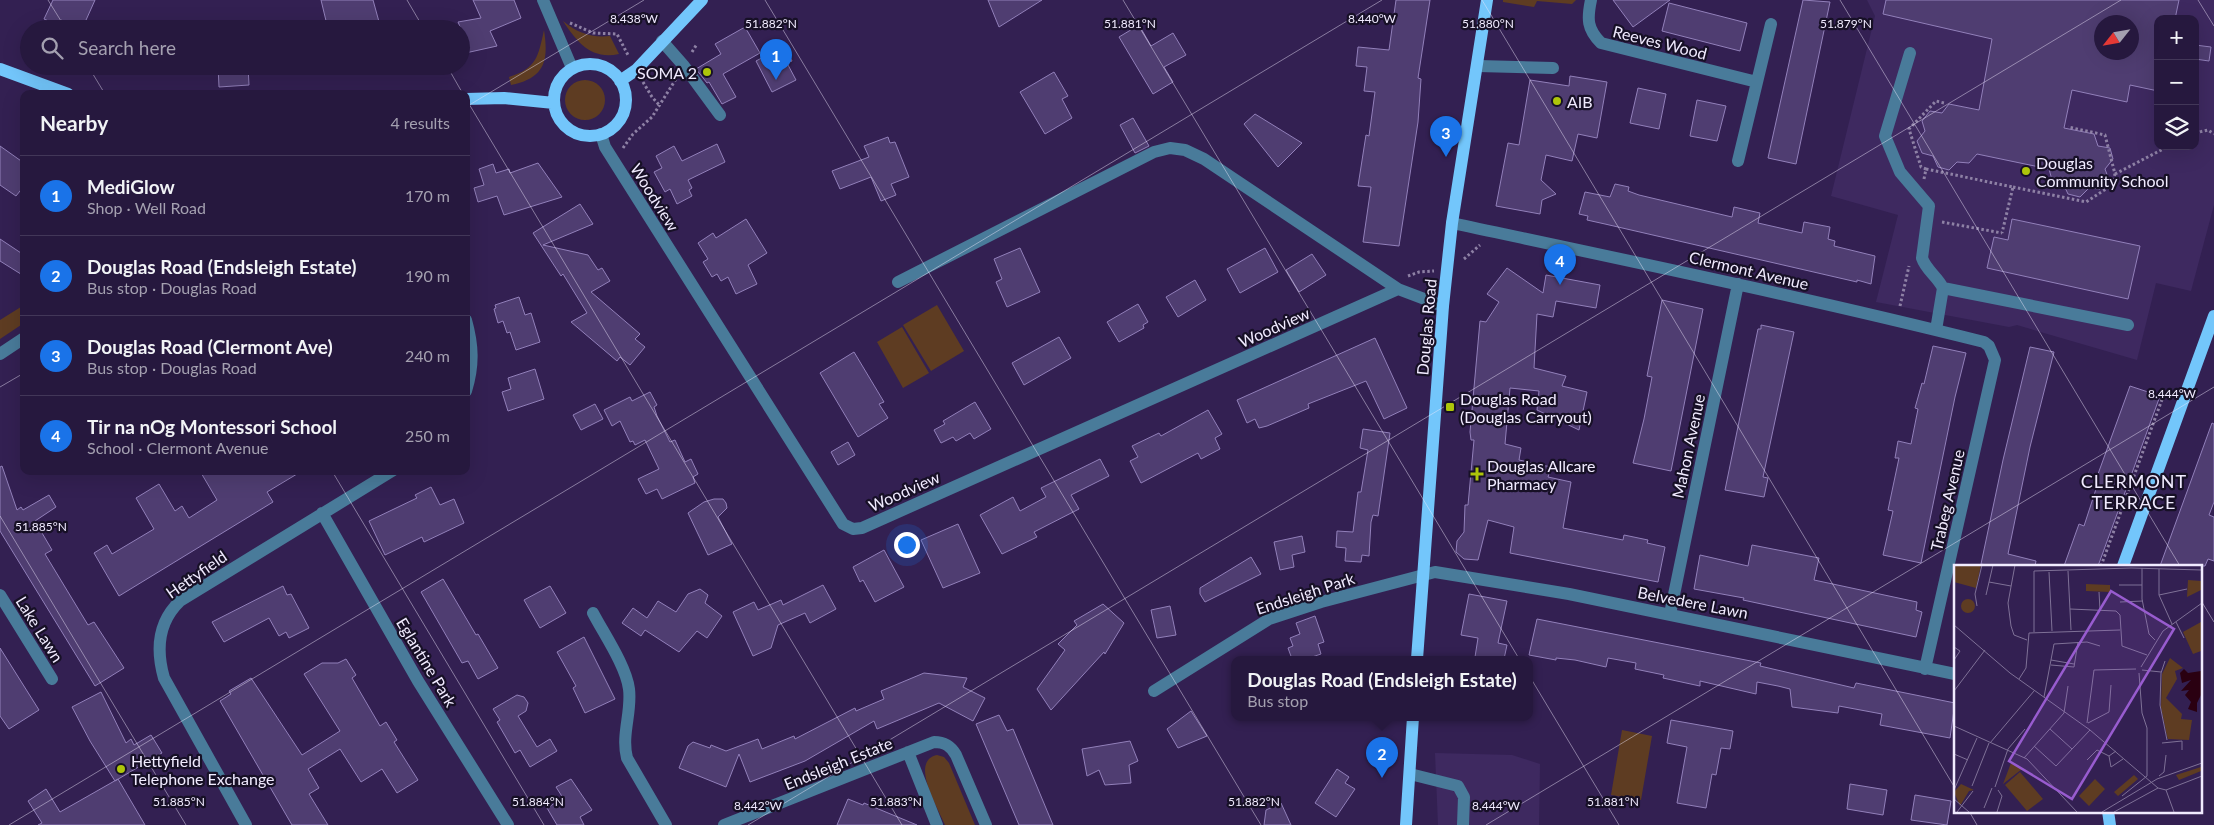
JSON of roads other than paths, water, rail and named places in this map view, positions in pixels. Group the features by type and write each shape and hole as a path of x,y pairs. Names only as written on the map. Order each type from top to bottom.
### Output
{"main road":[{"path":"620,81 636,70 702,0"},
{"name":"Douglas Road","path":"1417,656 1443,306 1452,223 1487,0"},
{"path":"582,64 599,65 613,73 620,81 624,91 623,112 618,121 601,134 591,136 570,130 556,114 554,93 558,83 572,68 582,64"},
{"path":"0,69 57,90"},
{"path":"470,99 504,98 554,103"},
{"path":"2123,565 2214,316"},
{"path":"1406,825 1413,721"},
{"path":"2108,812 2110,825"}],"street":[{"path":"543,0 572,68"},
{"name":"Reeves Wood","path":"1592,0 1588,17 1589,27 1601,44 1758,82"},
{"path":"1738,161 1771,24"},
{"path":"662,42 684,66 720,116"},
{"path":"1910,53 1885,136 1900,172 1926,200 1929,206 1922,258 1925,265 1937,276 1943,288 1936,330"},
{"path":"1478,66 1553,68"},
{"name":"Woodview","path":"601,134 605,147 843,524 853,529 862,528 1398,289"},
{"path":"898,282 1154,152 1170,148 1185,150 1224,171 1398,289 1443,306"},
{"name":"Clermont Avenue","path":"1452,223 1738,284 1984,342"},
{"name":"Mahon Avenue","path":"1670,614 1738,284"},
{"path":"1943,288 2128,324"},
{"path":"470,334 474,359 470,375"},
{"path":"0,354 20,341"},
{"name":"Trabeg Avenue","path":"1926,669 1995,360 1989,346 1984,342"},
{"name":"Hettyfield","path":"243,824 164,678 159,660 160,634 166,619 180,601 385,475"},
{"name":"Eglantine Park","path":"322,513 418,681 508,825"},
{"name":"Belvedere Lawn","path":"1422,574 1435,572 1564,593 1954,674"},
{"name":"Endsleigh Park","path":"1154,691 1269,619 1422,574"},
{"name":"Lake Lawn","path":"0,595 52,679"},
{"path":"593,613 626,677 629,690 624,746 627,758 666,825"},
{"name":"Endsleigh Estate","path":"724,825 934,742 942,742 952,748 986,825"},
{"name":"Endsleigh Estate","path":"908,752 937,825"},
{"path":"1410,774 1452,782 1458,786 1464,797 1463,825"}],"place":[{"name":"SOMA 2","path":"707,72"},
{"name":"MediGlow","path":"776,80"},
{"name":"AIB","path":"1557,101"},
{"name":"Douglas Road (Clermont Ave)","path":"1446,157"},
{"name":"Douglas Community School","path":"2026,171"},
{"name":"Tir na nOg Montessori School","path":"1560,285"},
{"name":"Douglas Road (Douglas Carryout)","path":"1450,407"},
{"name":"Douglas Allcare Pharmacy","path":"1477,474"},
{"name":"Hettyfield Telephone Exchange","path":"121,769"},
{"name":"Douglas Road (Endsleigh Estate)","path":"1382,778"}],"district":[{"name":"CLERMONT TERRACE","path":"2134,491"}]}
